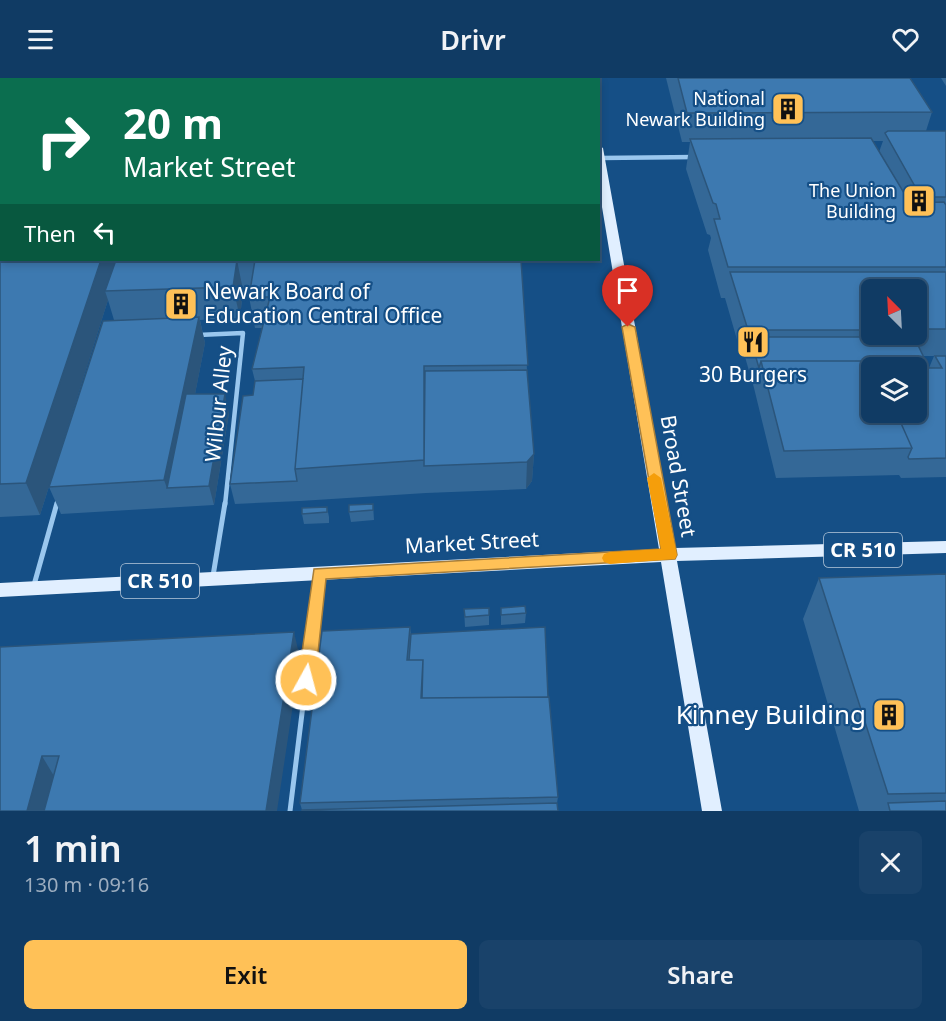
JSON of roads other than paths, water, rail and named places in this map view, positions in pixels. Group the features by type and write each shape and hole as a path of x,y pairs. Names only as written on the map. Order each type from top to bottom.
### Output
{"main road":[{"name":"Broad Street","path":"600,167 602,194 669,555 712,811"},
{"name":"Market Street","path":"0,590 669,555 946,547"}],"street":[{"path":"600,153 708,157"}],"lane":[{"name":"Wilbur Alley","path":"197,335 243,333 225,503 213,578"},
{"path":"33,588 62,490"},
{"path":"290,811 319,574"}],"place":[{"name":"National Newark Building","path":"788,109"},
{"name":"The Union Building","path":"919,201"},
{"name":"Newark Board of Education Central Office","path":"181,304"},
{"name":"30 Burgers","path":"753,342"},
{"name":"Kinney Building","path":"889,715"}]}
